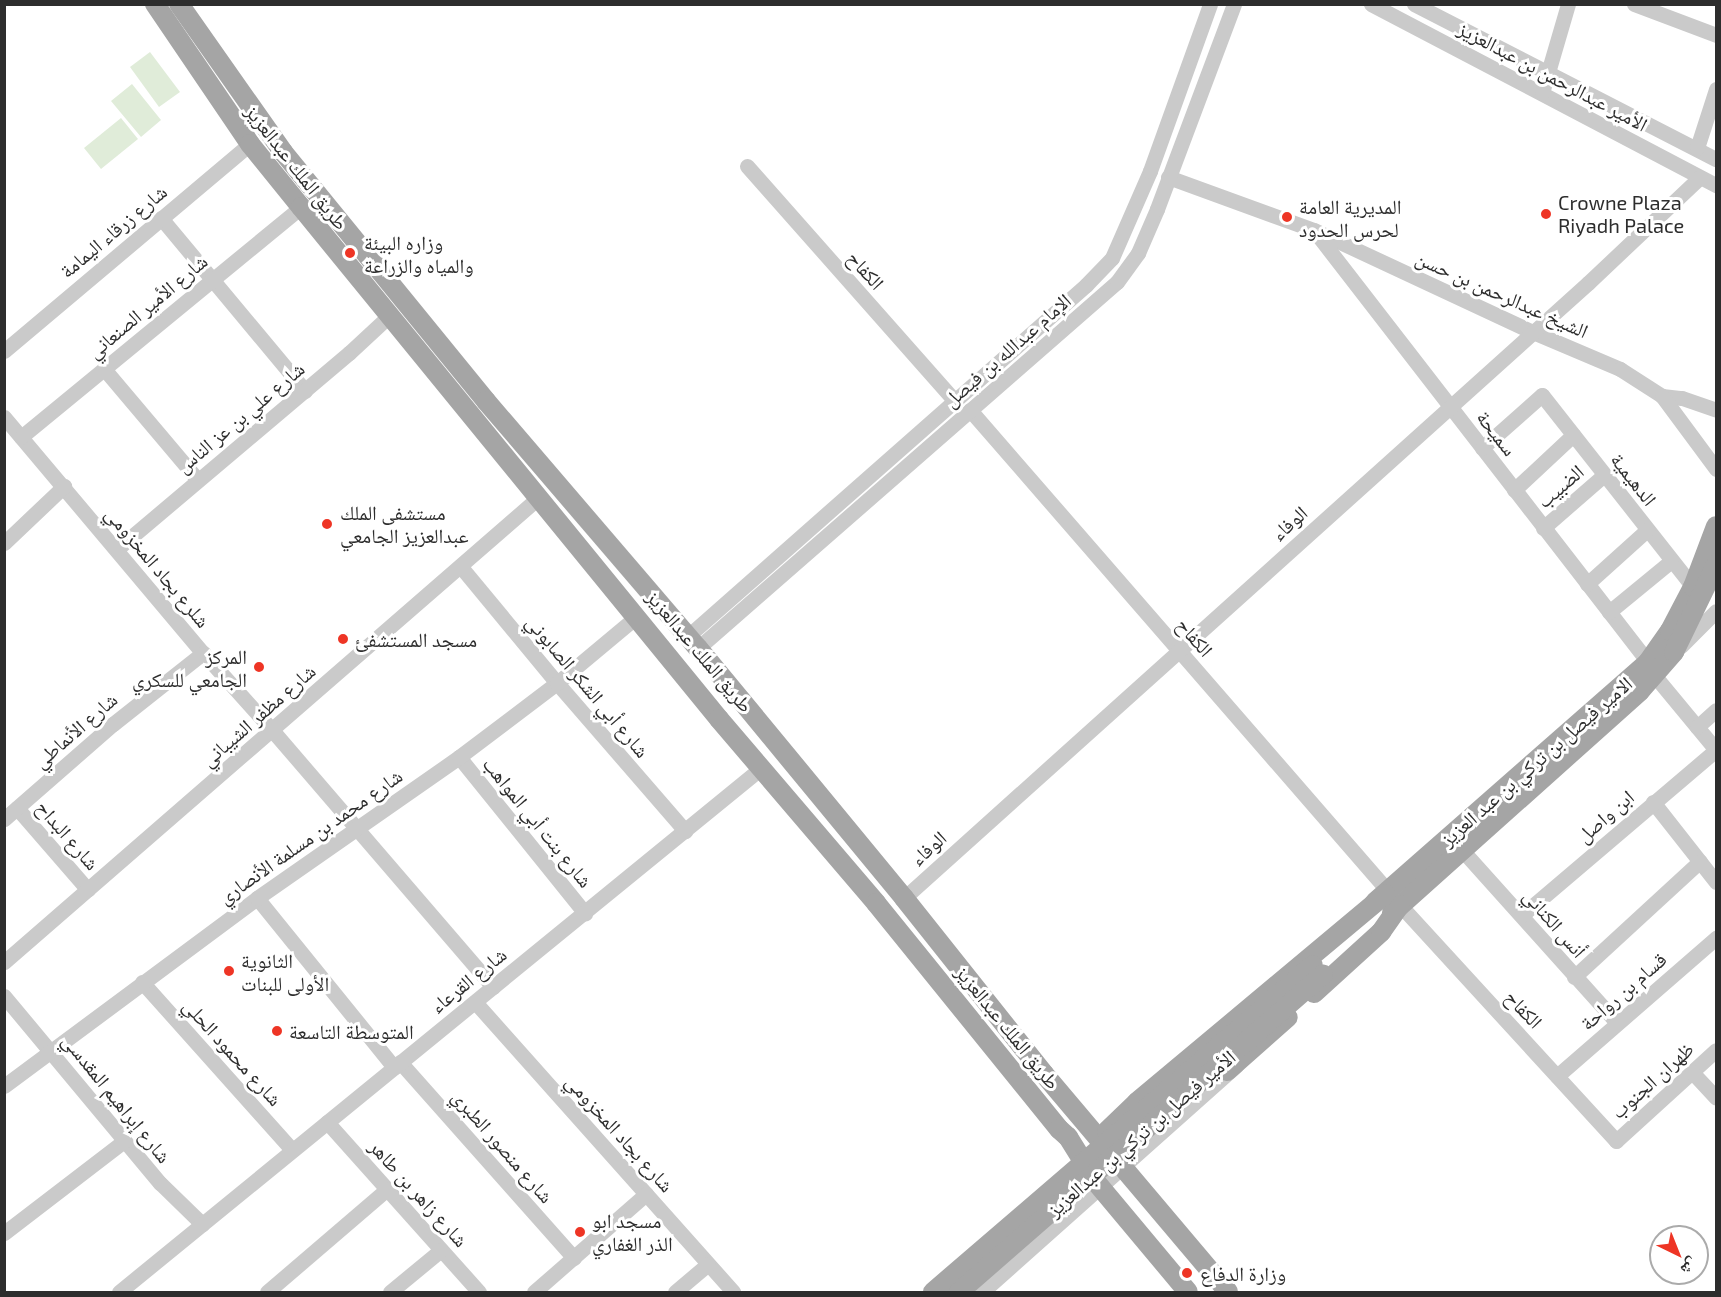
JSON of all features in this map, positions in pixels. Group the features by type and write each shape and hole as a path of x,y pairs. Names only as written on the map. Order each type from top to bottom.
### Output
{"main road":[{"path":"142,4 182,45"},
{"name":"طريق الملك عبدالعزيز","path":"156,4 250,144 760,768 804,818 1080,1153 1098,1184 1188,1293"},
{"name":"طريق الملك عبدالعزيز","path":"179,4 283,152 486,401 693,642 1121,1166 1228,1293"},
{"name":"الامير فيصل بن تركي بن عبد العزيز","path":"1391,897 1462,850 1640,691 1693,587 1716,526"},
{"name":"الامير فيصل بن تركي بن عبد العزيز","path":"1317,977 1391,897 1651,668 1674,652 1716,565"},
{"path":"721,676 711,671 704,671 697,681 778,781 804,818"},
{"path":"933,1293 1317,977 1381,932 1391,897"},
{"path":"922,1293 1046,1191 1080,1153 1099,1139 1142,1098 1391,897"},
{"path":"971,1293 1121,1166 1317,977"},
{"name":"الأمير فيصل بن تركي بن عبدالعزيز","path":"959,1293 1317,977"},
{"path":"1142,1098 1138,1104 1144,1118 1158,1131"},
{"path":"1046,1191 1067,1210"}],"street":[{"name":"الإمام عبدالله بن فيصل","path":"693,642 955,401 1086,285 1112,258 1150,171 1209,4"},
{"name":"الإمام عبدالله بن فيصل","path":"693,642 970,410 1117,282 1138,253 1234,4"},
{"name":"الأمير عبدالرحمن بن عبدالعزيز","path":"1371,4 1716,185"},
{"name":"الأمير عبدالرحمن بن عبدالعزيز","path":"1414,4 1716,159"},
{"path":"1542,93 1568,4"},
{"path":"1634,4 1665,10 1716,35"},
{"path":"1697,148 1716,89"},
{"name":"شارع زرقاء اليمامة","path":"4,351 250,144"},
{"name":"الكفاح","path":"747,166 955,401"},
{"name":"الشيخ عبدالرحمن بن حسن","path":"1168,177 1314,230 1533,332 1620,369 1662,396 1682,398 1716,410"},
{"name":"الوفاء","path":"904,898 1533,332 1700,177"},
{"name":"شارع الأمير الصنعاني","path":"21,437 301,207"},
{"path":"161,218 304,391"},
{"name":"سميحة","path":"1314,230 1716,750"},
{"name":"شارع علي بن عز الناس","path":"117,549 389,316"},
{"path":"105,370 197,479"},
{"name":"الدهيمية","path":"1482,448 1542,395 1693,587"},
{"path":"1662,396 1716,470"},
{"name":"الكفاح","path":"970,410 1391,897 1616,1141"},
{"name":"شلرع بجاد المخزومي","path":"4,417 203,653 273,730 493,987"},
{"path":"1514,490 1573,435"},
{"name":"الضبيب","path":"1543,528 1604,475"},
{"path":"4,543 64,486"},
{"name":"شارع مظفر الشيباني","path":"4,962 538,498"},
{"path":"1587,584 1647,530"},
{"path":"1609,612 1671,561"},
{"name":"شارع أبي الشكر الصابوني","path":"461,567 557,683 685,831"},
{"path":"1674,652 1716,611"},
{"name":"شارع محمد بن مسلمة الأنصاري","path":"4,1086 256,898 459,757 557,683 636,617"},
{"name":"شارع الأنماطي","path":"4,819 113,724 203,653"},
{"path":"1697,727 1716,710"},
{"name":"ابن واصل","path":"1522,915 1716,750"},
{"name":"شارع بنت أبي المواهب","path":"459,757 585,913"},
{"name":"شارع القرعاء","path":"119,1293 760,768"},
{"path":"1653,802 1716,882"},
{"name":"شارع البداح","path":"17,808 88,890"},
{"name":"أنس الكناني","path":"1462,850 1617,1023"},
{"path":"1574,977 1700,861"},
{"name":"شارع منصور الطبري","path":"256,898 397,1065 574,1258"},
{"name":"قسام بن رواحة","path":"1557,1076 1716,938"},
{"path":"1121,1166 1317,977"},
{"name":"شارع محمود الحلي","path":"142,982 292,1150"},
{"name":"شارع إبراهيم المقدسي","path":"4,996 160,1183 202,1224"},
{"name":"شارع بجاد المخزومي","path":"475,1002 734,1293"},
{"name":"ظهران الجنوب","path":"1616,1141 1716,1050"},
{"path":"1692,1072 1716,1098"},
{"name":"شارع زاهر بن طاهر","path":"327,1122 479,1293"},
{"path":"4,1233 124,1141"},
{"path":"982,1293 1098,1184"},
{"path":"267,1293 387,1189"},
{"path":"534,1293 646,1194"},
{"path":"390,1293 441,1250"},
{"path":"675,1293 708,1264"}],"green space":[{"path":"150,52 180,92 159,107 130,67"},
{"path":"132,84 161,120 141,137 111,101"},
{"path":"121,118 138,139 101,169 84,148"}],"place":[{"name":"Crowne Plaza Riyadh Palace","path":"1546,214"},
{"name":"المديرية العامة لحرس الحدود","path":"1287,217"},
{"name":"وزاره البيئة والمياه والزراعة","path":"350,253"},
{"name":"مستشفى الملك عبدالعزيز الجامعي","path":"327,524"},
{"name":"مسجد المستشفئ","path":"343,639"},
{"name":"المركز الجامعي للسكري","path":"259,667"},
{"name":"الثانوية الأولى للبنات","path":"229,971"},
{"name":"المتوسطة التاسعة","path":"277,1031"},
{"name":"مسجد ابو الذر الغفاري","path":"580,1232"},
{"name":"وزارة الدفاع","path":"1187,1273"}]}
